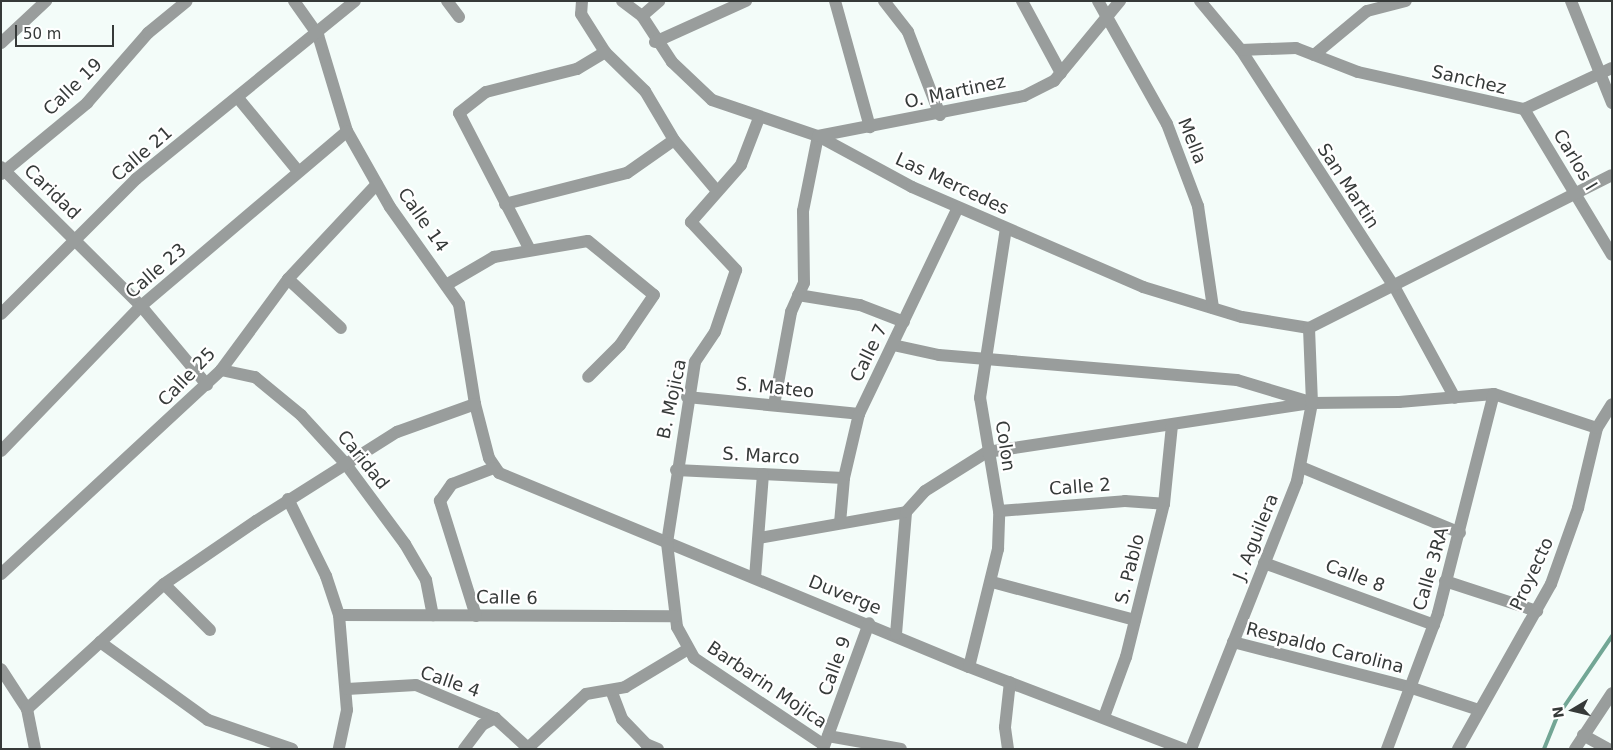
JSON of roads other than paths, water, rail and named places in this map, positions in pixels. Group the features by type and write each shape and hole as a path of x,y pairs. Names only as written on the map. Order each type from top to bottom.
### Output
{"street":[{"path":"1,43 46,1"},
{"name":"Calle 19","path":"3,171 87,103 148,33 187,1"},
{"name":"Calle 14","path":"294,1 318,35 347,131 377,184 460,304 475,404 494,468"},
{"name":"Calle 21","path":"1,314 77,241 136,179 318,35 355,1"},
{"path":"447,1 459,17"},
{"path":"582,1 581,14 606,52 645,91 674,140 717,192 741,165 758,118"},
{"name":"Las Mercedes","path":"622,1 642,16 655,42 712,100 758,118 818,136 958,207 1143,287 1213,308 1310,328"},
{"path":"642,16 659,1"},
{"path":"655,42 746,1"},
{"path":"835,1 870,127"},
{"path":"884,1 908,32 940,115"},
{"path":"1022,1 1061,73"},
{"name":"Mella","path":"1098,1 1167,124 1198,206 1213,308"},
{"name":"O. Martinez","path":"818,136 940,115 1024,96 1061,73 1120,1"},
{"name":"San Martin","path":"1200,1 1240,50 1395,288 1455,398"},
{"path":"1314,55 1367,11 1406,1"},
{"path":"1571,1 1612,103"},
{"name":"Sanchez","path":"1240,50 1296,48 1358,72 1524,109 1612,68"},
{"path":"530,250 459,113 486,92 577,69 606,52"},
{"path":"238,98 298,171"},
{"name":"Carlos I","path":"1524,109 1612,256"},
{"name":"Calle 23","path":"1,451 142,306 347,131"},
{"path":"774,405 798,295 804,282 803,212 818,136"},
{"path":"505,204 627,173 674,140"},
{"name":"Caridad","path":"3,171 142,306 206,384"},
{"path":"1310,328 1395,288 1577,196 1612,175"},
{"name":"Calle 25","path":"1,574 221,370 288,280 377,184"},
{"name":"B. Mojica","path":"676,622 667,543 687,397 695,362 715,332 736,270 691,222 717,192"},
{"name":"Calle 7","path":"840,524 844,478 859,414 958,207"},
{"name":"Colon","path":"969,667 992,582 999,511 987,452 980,398 1006,229"},
{"path":"446,285 494,257 588,241 654,295 620,345 588,377"},
{"path":"288,280 341,328"},
{"path":"798,295 860,305 904,322"},
{"name":"J. Aguilera","path":"1191,749 1301,467 1312,403 1310,328"},
{"path":"892,345 939,355 1237,380 1312,403"},
{"name":"Caridad","path":"221,370 255,377 301,415 345,462 406,544 426,580 433,615"},
{"path":"896,634 906,512 925,491 987,452 1172,426 1312,403 1455,398 1494,394 1597,428"},
{"name":"Calle 3RA","path":"1387,749 1434,625 1460,533 1494,394"},
{"name":"S. Mateo","path":"687,397 859,414"},
{"path":"27,709 164,584 288,499 345,462 397,432 475,404"},
{"name":"Proyecto","path":"1458,749 1537,611 1568,539 1597,428 1612,404"},
{"name":"S. Pablo","path":"1104,717 1135,620 1164,504 1172,426"},
{"path":"1301,467 1460,533"},
{"path":"476,616 440,501 452,484 494,468"},
{"name":"Duverge","path":"494,468 508,478 896,634 969,667 1184,749"},
{"name":"S. Marco","path":"676,470 844,478"},
{"path":"755,578 763,474"},
{"path":"288,499 326,576 339,615 347,689 339,749"},
{"name":"Calle 2","path":"999,511 1125,501 1164,504"},
{"path":"759,538 906,512"},
{"name":"Calle 8","path":"1264,563 1434,625"},
{"path":"1446,581 1537,611"},
{"path":"992,582 1135,620"},
{"path":"164,584 210,630"},
{"name":"Calle 6","path":"339,615 433,615 676,622"},
{"name":"Barbarin Mojica","path":"676,622 688,649 711,672 825,743"},
{"name":"Calle 9","path":"825,743 869,623"},
{"path":"100,642 208,720 292,749"},
{"name":"Respaldo Carolina","path":"1233,642 1409,687 1479,710"},
{"path":"529,748 586,694 625,687 688,649"},
{"path":"1,668 27,709 35,749"},
{"path":"1008,749 1005,727 1010,682"},
{"name":"Calle 4","path":"347,689 416,685 494,718 529,748"},
{"path":"611,690 622,719 646,744 658,749"},
{"path":"1575,749 1612,692"},
{"path":"464,749 482,725 494,718"},
{"path":"1583,735 1608,749"},
{"path":"825,743 901,749"}],"waterway":[{"path":"1544,749 1557,717 1612,636"}]}
